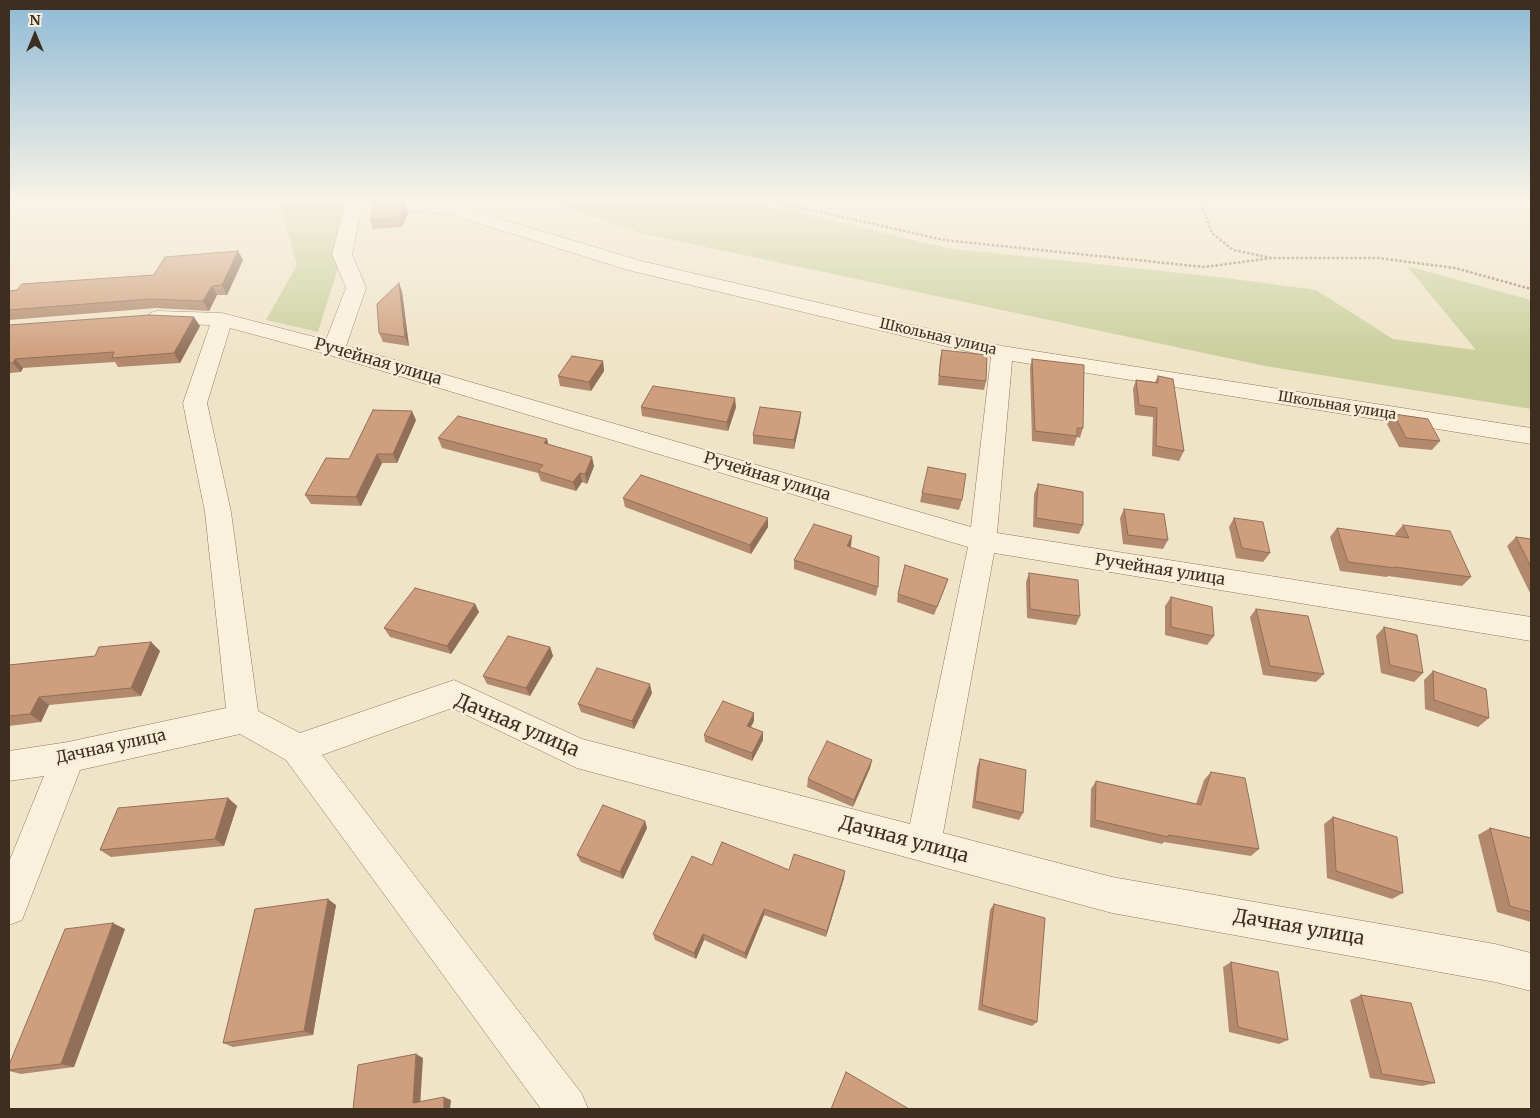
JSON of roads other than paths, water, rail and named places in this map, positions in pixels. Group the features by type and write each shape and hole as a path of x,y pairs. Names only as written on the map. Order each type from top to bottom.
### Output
{"street":[{"name":"Школьная улица","path":"334,349 356,288 342,252"},
{"name":"Школьная улица","path":"590,252 635,266 1002,352 1531,436"},
{"name":"Ручейная улица","path":"136,318 222,320 334,349 983,541 1531,629"},
{"path":"222,320 195,404 218,512 243,720 298,749 567,1109"},
{"path":"923,844 983,541 1002,352"},
{"name":"Дачная улица","path":"298,749 454,694 577,753 1112,895 1495,963 1531,972"},
{"name":"Дачная улица","path":"9,766 68,757 243,720"},
{"path":"9,906 68,757"}]}
